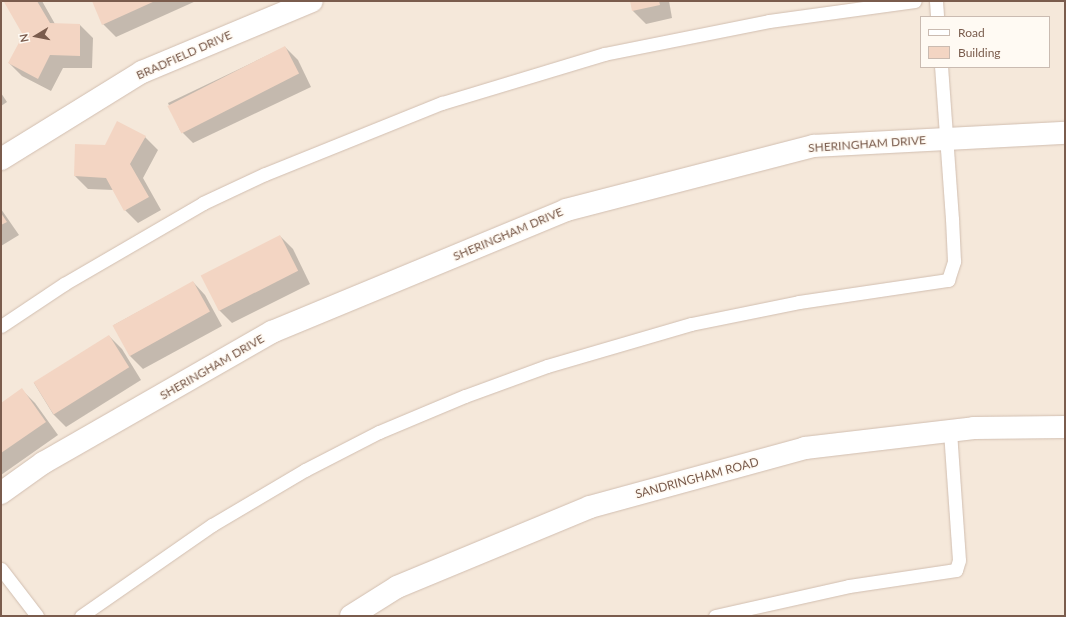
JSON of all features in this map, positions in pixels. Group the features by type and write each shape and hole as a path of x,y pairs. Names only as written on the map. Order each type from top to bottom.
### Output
{"street":[{"name":"BRADFIELD DRIVE","path":"1,159 142,72 312,1"},
{"name":"SHERINGHAM DRIVE","path":"1,493 43,463 272,332 566,210 814,146 1065,132"},
{"name":"SANDRINGHAM ROAD","path":"351,616 396,587 590,506 805,448 974,428 1065,427"}],"lane":[{"path":"1,326 64,284 203,203 265,174 442,103 604,54 769,21 914,1"},
{"path":"936,1 937,16"},
{"path":"81,616 212,525 306,470 379,432 466,396 547,366 691,324 799,302 948,280 954,261 941,68"},
{"path":"715,616 849,586 956,570 959,560 950,431"},
{"path":"1,569 37,616"}],"shaded area":[{"path":"1,1 1065,1 1065,616 1,616"}],"building":[{"path":"37,1 50,23 80,24 80,56 50,55 38,79 8,63 23,35 4,2"},
{"path":"92,1 155,1 102,25"},
{"path":"630,1 659,1 660,5 632,11"},
{"path":"285,46 299,74 181,134 167,106"},
{"path":"117,121 146,136 130,164 149,197 124,211 106,178 74,176 75,144 105,145"},
{"path":"1,213 7,222 1,225"},
{"path":"280,235 298,271 219,311 201,275"},
{"path":"193,281 210,312 130,356 113,326"},
{"path":"109,335 129,367 54,414 34,382"},
{"path":"22,388 46,422 1,453 1,403"}]}
